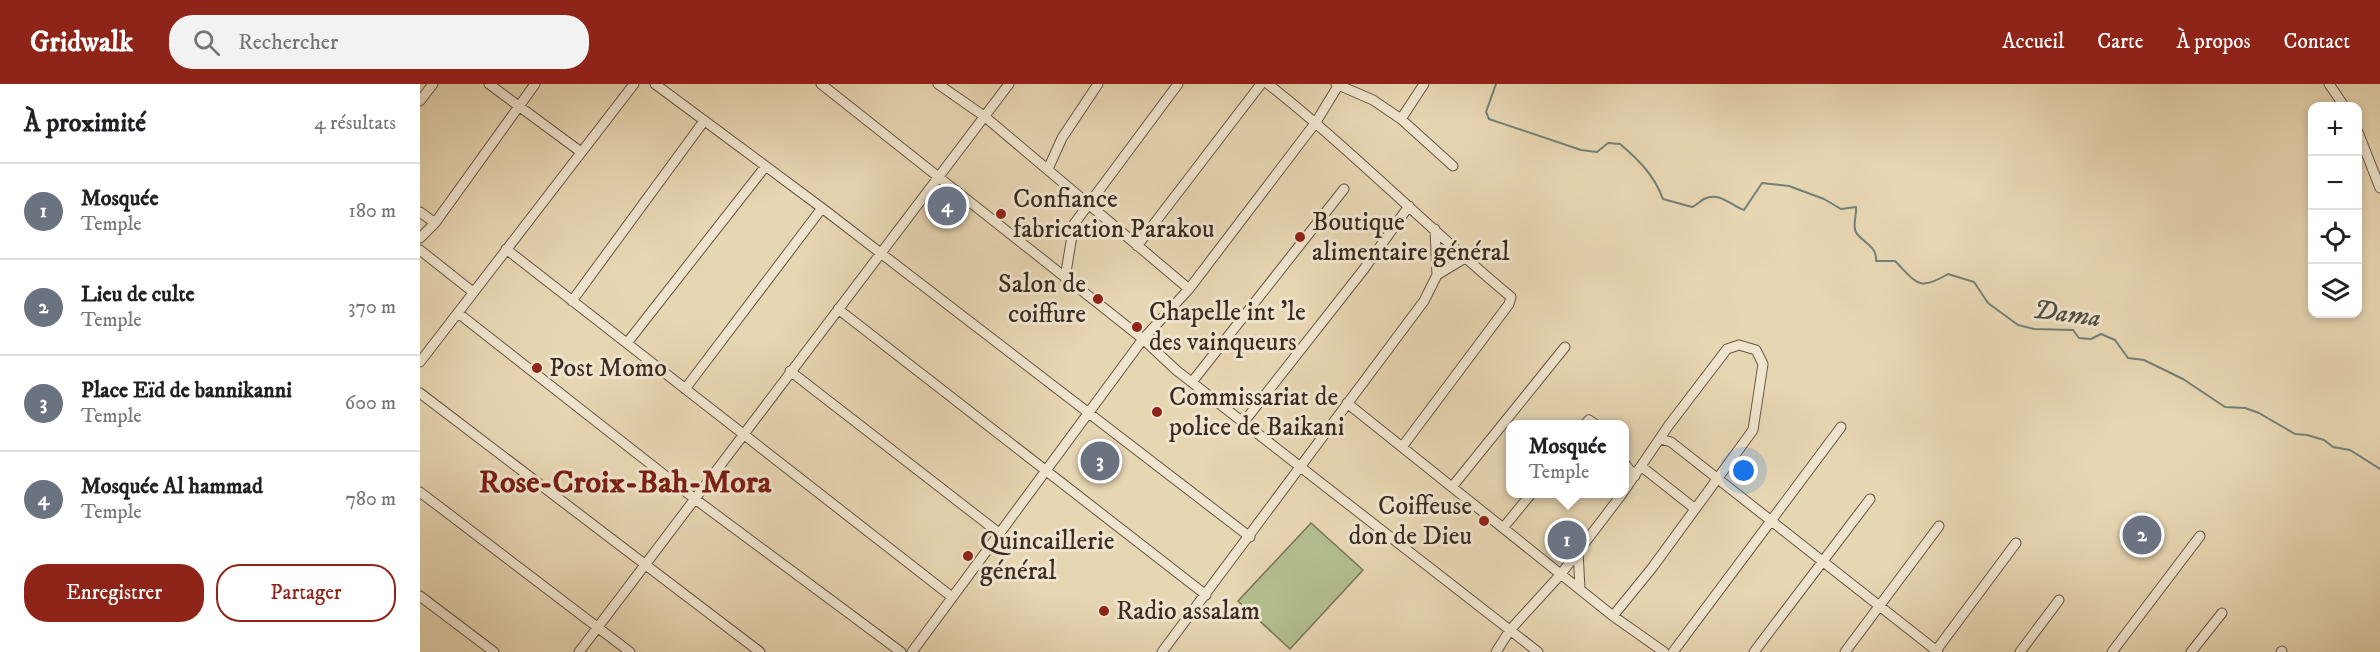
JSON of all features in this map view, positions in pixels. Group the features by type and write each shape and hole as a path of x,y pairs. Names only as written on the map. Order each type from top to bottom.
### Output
{"street":[{"path":"420,100 433,84"},
{"path":"489,84 581,152"},
{"path":"420,238 435,223 535,84"},
{"path":"420,362 634,84"},
{"path":"655,84 880,252 1250,537"},
{"path":"821,84 1143,339 1243,423 1303,466 1538,652"},
{"path":"938,84 984,116 1189,289"},
{"path":"579,652 1009,84"},
{"path":"1048,169 1062,138 1098,84"},
{"path":"1065,278 1074,224 1178,84"},
{"path":"1137,246 1261,84"},
{"path":"1268,84 1316,122 1511,297 1512,300 1402,447"},
{"path":"1401,119 1424,84"},
{"path":"2329,84 2341,102"},
{"path":"912,652 1143,339 1189,289 1316,122 1337,85 1373,100 1401,119 1453,166"},
{"path":"572,301 704,121"},
{"path":"2362,142 2380,188"},
{"path":"627,343 765,167"},
{"path":"1192,382 1344,189"},
{"path":"1243,423 1364,269 1409,206"},
{"path":"685,389 822,208"},
{"path":"420,212 435,223"},
{"path":"1162,652 1424,301 1437,275 1435,229"},
{"path":"506,249 952,597"},
{"path":"420,250 473,292"},
{"path":"1437,275 1465,258"},
{"path":"838,309 1206,595"},
{"path":"458,312 695,499 901,652"},
{"path":"1613,616 1652,568 1753,430 1763,364 1756,350 1738,345 1727,349 1629,484"},
{"path":"1506,420 1565,347"},
{"path":"790,371 999,533"},
{"path":"420,393 760,652"},
{"path":"1347,403 1613,616 1664,652"},
{"path":"1452,487 1506,420"},
{"path":"1673,652 1770,519 1841,427"},
{"path":"1660,439 1671,442 1936,652 2016,543"},
{"path":"1642,467 1694,508"},
{"path":"1629,469 1635,476"},
{"path":"420,492 630,652"},
{"path":"1503,528 1528,498"},
{"path":"1496,652 1510,630 1561,573 1618,498"},
{"path":"1754,652 1870,499"},
{"path":"1845,652 1939,526"},
{"path":"2112,652 2200,536"},
{"path":"1578,551 1580,589"},
{"path":"420,596 494,652"},
{"path":"2020,652 2059,600"},
{"path":"2191,652 2222,613"}],"green space":[{"path":"1311,523 1363,570 1290,649 1238,601"}],"waterway":[{"name":"Dama","path":"1496,84 1486,112 1489,119 1581,150 1597,152 1608,143 1620,144 1645,168 1663,199 1692,207 1704,199 1715,197 1744,210 1762,183 1789,186 1824,199 1841,209 1856,207 1856,232 1873,249 1876,261 1895,261 1914,280 1924,284 1948,274 1974,282 1988,303 2018,325 2034,329 2073,330 2079,338 2091,339 2101,334 2115,340 2128,358 2144,360 2183,379 2225,407 2245,408 2259,413 2295,434 2307,435 2324,440 2333,447 2350,450 2380,469"}],"place":[{"name":"Mosquée Al hammad","path":"947,206"},
{"name":"Confiance fabrication Parakou","path":"1001,214"},
{"name":"Boutique alimentaire général","path":"1300,237"},
{"name":"Salon de coiffure","path":"1098,299"},
{"name":"Chapelle int 'le des vainqueurs","path":"1137,327"},
{"name":"Post Momo","path":"537,368"},
{"name":"Commissariat de police de Baikani","path":"1157,412"},
{"name":"Place Eïd de bannikanni","path":"1100,461"},
{"name":"Coiffeuse don de Dieu","path":"1484,521"},
{"name":"Lieu de culte","path":"2142,535"},
{"name":"Mosquée","path":"1567,540"},
{"name":"Quincaillerie général","path":"968,556"},
{"name":"Radio assalam","path":"1104,611"}],"district":[{"name":"Rose-Croix-Bah-Mora","path":"625,483"}]}
